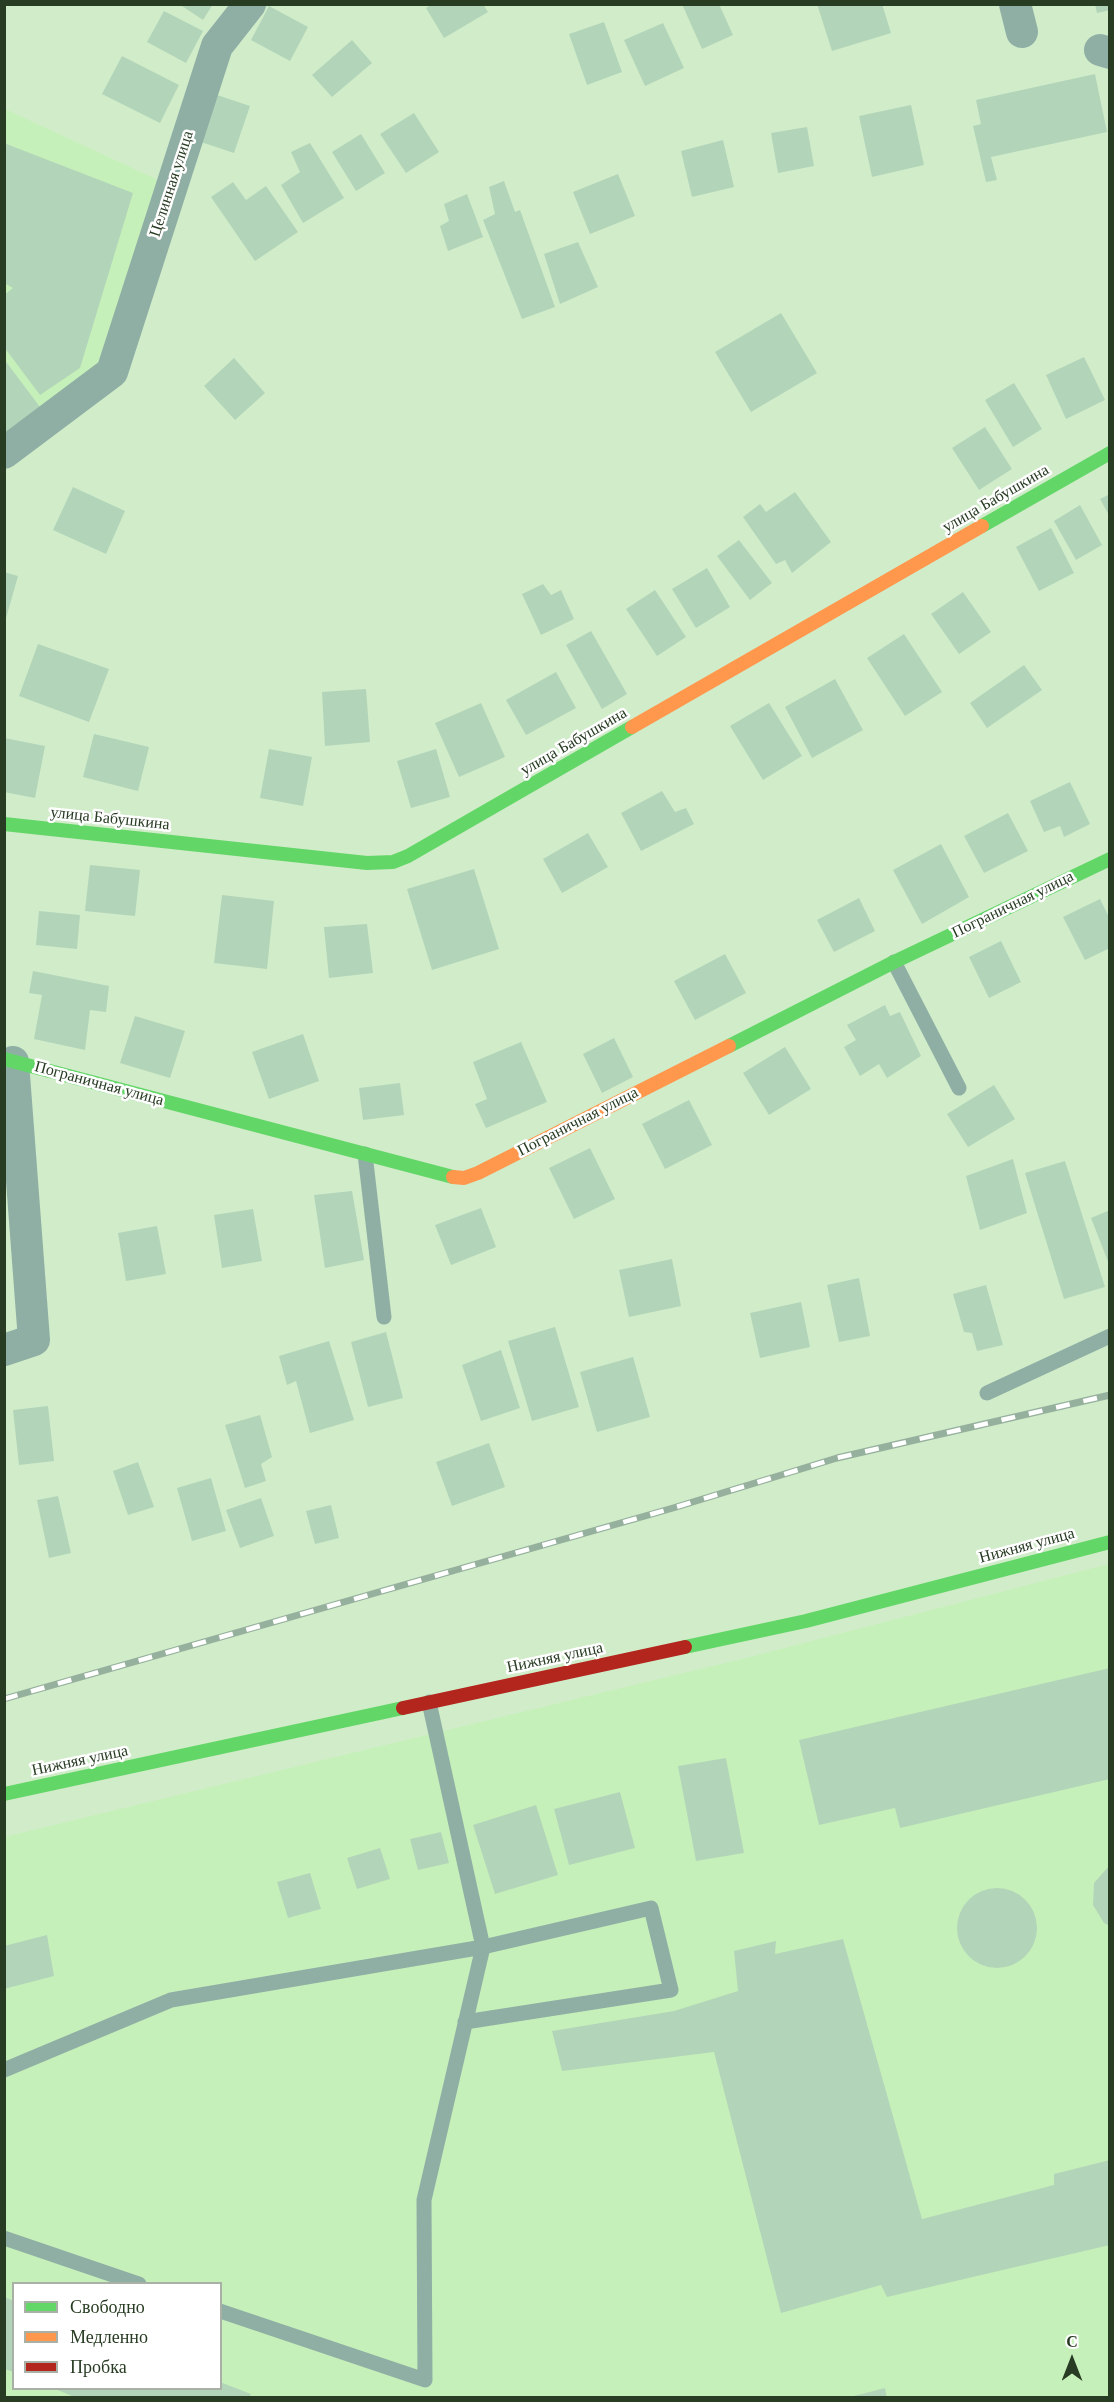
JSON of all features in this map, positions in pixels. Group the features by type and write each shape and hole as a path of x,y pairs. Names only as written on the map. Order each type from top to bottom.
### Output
{"street":[{"name":"Целинная улица","path":"4,453 112,372 217,46 250,4"},
{"name":"улица Бабушкина","path":"4,825 367,863 393,862 408,856 1110,453"},
{"name":"Пограничная улица","path":"4,1350 34,1340 9,1061 448,1177 464,1178 478,1173 894,962 1110,859"},
{"name":"Нижняя улица","path":"4,1794 806,1621 1110,1542"}],"lane":[{"path":"894,962 959,1088"},
{"path":"365,1154 384,1317"},
{"path":"987,1393 1110,1336"},
{"path":"222,2312 425,2380 424,2200 483,1947 429,1702"},
{"path":"4,2070 171,2000 483,1947 651,1908 671,1990 465,2022"},
{"path":"4,2238 136,2282"}],"shaded area":[{"path":"5,109 158,180 102,361 5,434"},
{"path":"1109,1564 1109,2397 5,2397 4,1837 750,1657"}],"building":[{"path":"179,4 213,4 203,20"},
{"path":"432,4 483,4 488,12 444,38 426,8"},
{"path":"682,4 719,4 733,35 702,49"},
{"path":"817,4 882,4 891,33 832,51"},
{"path":"1095,4 1110,4 1110,10 1097,13"},
{"path":"269,6 308,27 290,61 251,40"},
{"path":"164,11 203,31 186,63 147,42"},
{"path":"604,22 622,72 587,85 569,34"},
{"path":"663,23 684,68 645,86 624,40"},
{"path":"352,40 372,63 332,97 312,75"},
{"path":"122,56 179,85 160,123 102,94"},
{"path":"1095,74 1107,132 991,157 997,180 986,182 973,126 981,124 976,100"},
{"path":"217,95 250,106 234,153 201,142"},
{"path":"911,105 924,165 872,177 859,116"},
{"path":"414,113 439,152 406,173 380,134"},
{"path":"807,127 814,166 778,173 771,133"},
{"path":"361,134 385,173 356,191 332,152"},
{"path":"723,140 734,187 692,197 681,151"},
{"path":"4,143 133,193 80,368 40,395 4,347 4,295 13,288 4,283"},
{"path":"310,143 344,198 303,223 281,185 300,172 291,152"},
{"path":"618,174 635,216 590,234 573,192"},
{"path":"504,181 515,212 520,210 555,307 522,319 483,220 495,214 489,187"},
{"path":"233,182 246,200 266,186 298,232 255,261 211,197"},
{"path":"467,194 483,237 448,251 440,226 449,221 444,204"},
{"path":"578,242 598,287 560,304 544,254"},
{"path":"781,313 817,373 751,412 715,352"},
{"path":"1084,357 1105,400 1066,419 1046,375"},
{"path":"234,358 265,393 235,420 204,386"},
{"path":"4,359 40,407 4,433"},
{"path":"1014,383 1042,429 1013,447 985,400"},
{"path":"985,427 1012,469 979,490 952,448"},
{"path":"73,487 125,511 106,554 53,530"},
{"path":"795,492 831,542 792,573 785,560 776,564 743,517 760,504 766,512"},
{"path":"1110,494 1110,517 1100,499"},
{"path":"1080,505 1102,545 1076,560 1054,521"},
{"path":"1051,528 1074,573 1039,591 1016,547"},
{"path":"739,540 772,583 750,600 717,556"},
{"path":"707,568 730,607 696,628 672,589"},
{"path":"4,572 18,576 5,622 4,622"},
{"path":"543,584 551,595 561,590 574,619 541,635 522,594"},
{"path":"655,590 686,637 657,656 626,609"},
{"path":"963,592 991,632 959,654 931,614"},
{"path":"591,631 627,694 602,709 566,645"},
{"path":"904,634 942,692 905,716 867,658"},
{"path":"38,644 109,669 89,722 19,696"},
{"path":"1024,665 1042,690 987,728 970,703"},
{"path":"556,672 576,708 526,735 506,700"},
{"path":"835,679 863,730 812,758 785,707"},
{"path":"366,689 370,742 325,746 322,692"},
{"path":"481,703 505,757 459,777 435,723"},
{"path":"769,703 802,756 763,780 730,726"},
{"path":"94,734 149,747 138,791 83,777"},
{"path":"4,738 45,746 35,798 4,792"},
{"path":"269,749 312,757 303,806 260,798"},
{"path":"436,749 450,797 411,808 397,761"},
{"path":"1070,782 1090,824 1064,837 1060,826 1044,832 1030,801"},
{"path":"662,791 675,812 686,808 694,824 641,851 621,813"},
{"path":"1008,813 1028,851 984,873 964,836"},
{"path":"588,833 608,867 562,893 543,859"},
{"path":"941,844 969,897 922,924 893,870"},
{"path":"90,865 140,870 135,916 85,911"},
{"path":"474,869 499,949 432,970 407,889"},
{"path":"222,895 274,901 267,969 214,963"},
{"path":"859,898 875,931 834,952 817,920"},
{"path":"1100,899 1110,919 1110,948 1085,960 1063,917"},
{"path":"39,911 80,915 77,949 36,945"},
{"path":"367,924 373,973 329,978 324,927"},
{"path":"1001,941 1021,982 989,998 969,957"},
{"path":"725,954 746,993 695,1020 674,981"},
{"path":"33,971 109,986 106,1012 90,1010 85,1050 34,1039 42,995 29,993"},
{"path":"885,1005 890,1016 900,1012 921,1056 887,1078 879,1064 860,1076 844,1047 856,1040 847,1025"},
{"path":"135,1016 185,1031 170,1078 120,1063"},
{"path":"303,1034 319,1081 269,1099 252,1052"},
{"path":"614,1038 633,1077 602,1093 583,1054"},
{"path":"521,1042 547,1102 486,1128 475,1104 487,1099 473,1062"},
{"path":"785,1047 811,1089 769,1115 743,1073"},
{"path":"400,1083 404,1115 363,1120 359,1088"},
{"path":"994,1085 1015,1119 968,1147 947,1114"},
{"path":"689,1100 712,1145 665,1169 642,1124"},
{"path":"590,1148 615,1199 574,1219 549,1168"},
{"path":"1013,1159 1027,1213 980,1230 966,1176"},
{"path":"1065,1161 1105,1287 1064,1299 1025,1173"},
{"path":"352,1191 364,1260 325,1268 314,1195"},
{"path":"481,1208 496,1247 451,1265 435,1225"},
{"path":"253,1209 262,1261 222,1268 214,1215"},
{"path":"1110,1210 1110,1264 1109,1264 1091,1218"},
{"path":"157,1226 166,1274 126,1281 118,1233"},
{"path":"672,1259 681,1306 629,1317 619,1270"},
{"path":"859,1278 870,1336 839,1342 827,1285"},
{"path":"986,1285 1003,1345 977,1351 972,1333 964,1332 953,1294"},
{"path":"801,1302 810,1347 760,1358 750,1313"},
{"path":"555,1327 579,1407 532,1421 508,1341"},
{"path":"386,1332 403,1398 368,1407 351,1342"},
{"path":"329,1341 354,1420 310,1433 296,1381 287,1385 279,1356"},
{"path":"501,1350 520,1408 481,1421 462,1365"},
{"path":"633,1357 650,1417 597,1432 580,1372"},
{"path":"48,1406 54,1461 19,1465 13,1410"},
{"path":"260,1415 272,1457 261,1464 266,1481 245,1488 225,1425"},
{"path":"489,1443 505,1487 452,1506 436,1462"},
{"path":"138,1462 154,1507 128,1515 113,1471"},
{"path":"211,1478 226,1531 192,1541 177,1488"},
{"path":"58,1496 71,1553 49,1558 37,1500"},
{"path":"261,1498 274,1536 240,1548 226,1510"},
{"path":"331,1505 339,1538 315,1544 306,1511"},
{"path":"1110,1668 1110,1779 900,1828 895,1808 819,1825 799,1740"},
{"path":"726,1758 744,1853 696,1861 678,1766"},
{"path":"620,1792 635,1848 569,1865 554,1809"},
{"path":"536,1805 558,1875 495,1894 473,1825"},
{"path":"441,1832 449,1863 418,1870 410,1839"},
{"path":"380,1848 390,1879 357,1889 347,1858"},
{"path":"1110,1865 1110,1926 1104,1923 1093,1905 1094,1883"},
{"path":"310,1873 321,1909 288,1918 277,1882"},
{"path":"997,1888 1012,1891 1025,1900 1034,1913 1037,1928 1034,1943 1025,1956 1012,1965 997,1968 982,1965 969,1956 960,1943 957,1928 960,1913 969,1900 982,1891"},
{"path":"47,1935 54,1976 4,1989 4,1946"},
{"path":"843,1939 922,2219 1054,2185 1054,2174 1110,2160 1110,2245 887,2297 881,2285 781,2313 714,2052 562,2071 552,2031 674,2011 738,1991 734,1951 776,1941 775,1954"},
{"path":"4,2297 12,2300 12,2371 4,2369"},
{"path":"222,2383 251,2394 249,2398 77,2398 57,2390 222,2390"},
{"path":"885,2388 887,2398 850,2397"}],"railway":[{"path":"4,1699 673,1508 837,1458 1110,1395"}],"traffic: fast":[{"path":"982,526 1110,453"},
{"path":"4,824 367,863 393,862 408,856 632,727"},
{"path":"729,1046 894,962 1110,859"},
{"path":"4,1059 453,1177"},
{"path":"685,1647 806,1621 1110,1542"},
{"path":"4,1794 403,1708"}],"traffic: slow":[{"path":"632,727 982,526"},
{"path":"453,1177 464,1178 478,1173 729,1046"}],"traffic: jam":[{"path":"403,1708 685,1647"}]}
